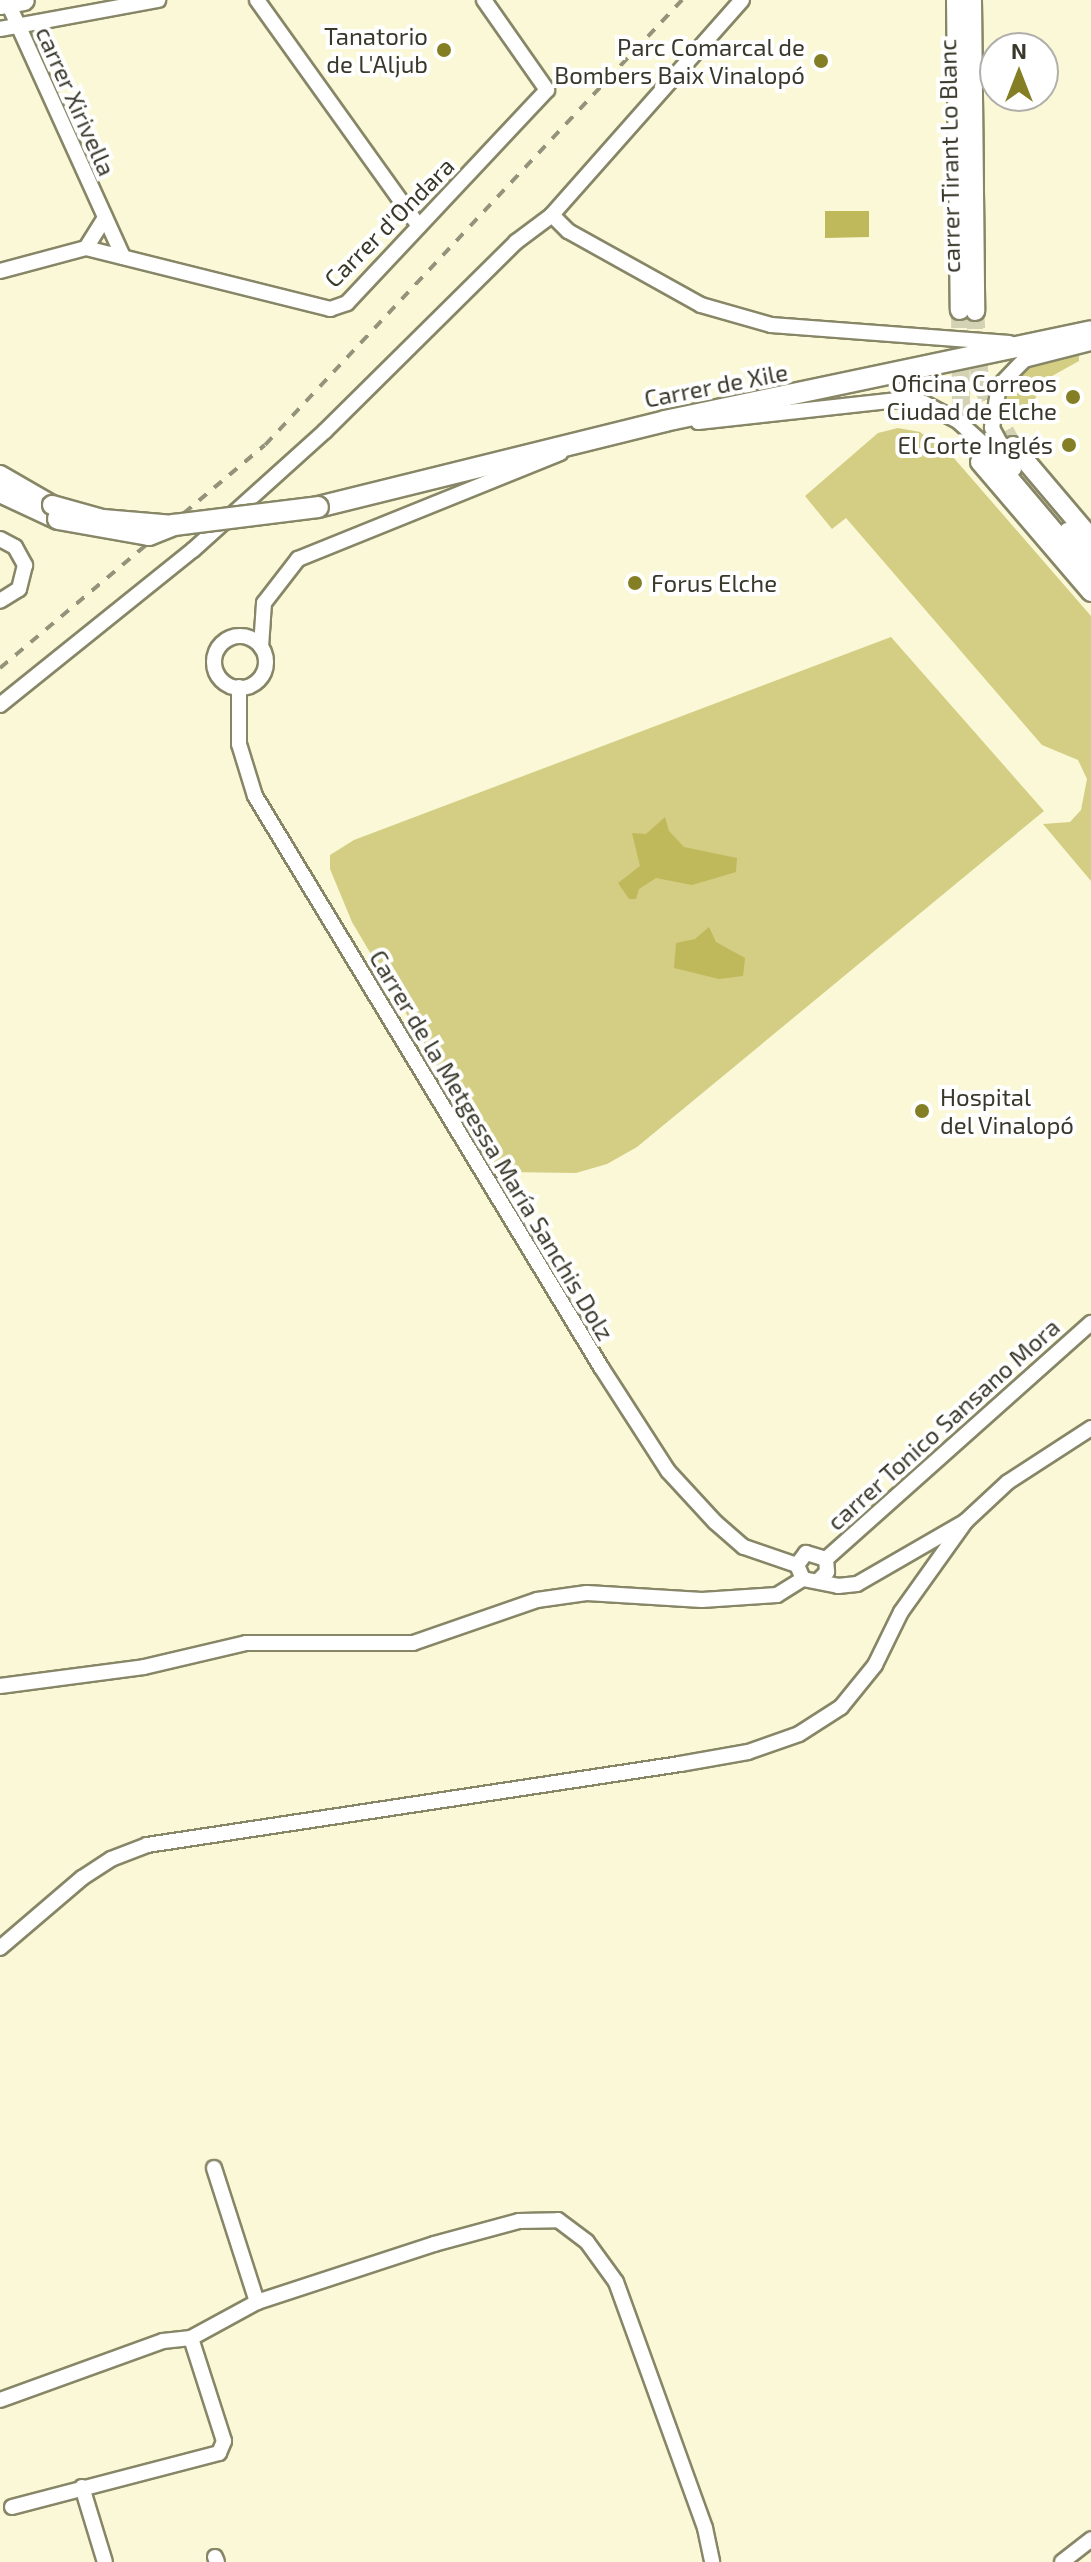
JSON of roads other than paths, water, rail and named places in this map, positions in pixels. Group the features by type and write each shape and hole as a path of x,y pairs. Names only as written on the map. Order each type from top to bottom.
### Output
{"highway":[{"name":"Carrer de Xile","path":"0,492 55,512 149,535 174,525 353,500 665,421 1091,331"}],"main road":[{"name":"carrer Tirant Lo Blanc","path":"956,0 968,311 972,0"},
{"path":"1013,446 1091,538"},
{"path":"980,462 1091,592"},
{"path":"0,475 55,512"}],"street":[{"path":"0,29 158,0"},
{"path":"257,0 419,226"},
{"path":"0,705 193,550 325,431 516,242 552,215 742,0"},
{"name":"carrer Xirivella","path":"11,2 123,257"},
{"name":"Carrer d'Ondara","path":"0,271 86,248 330,309 347,303 547,90 489,6"},
{"path":"552,215 568,231 701,305 771,325 898,332 1029,345"},
{"path":"86,248 105,217"},
{"path":"1091,343 1037,355 1013,367 995,393 991,418 1013,468 1091,556"},
{"path":"665,421 705,422 898,400 924,403 959,422 982,443 1091,572"},
{"path":"261,647 240,635 217,650 218,676 239,687 263,674 264,603 298,559 535,465 572,443"},
{"path":"0,539 15,547 25,565 19,589 0,601"},
{"name":"Carrer de la Metgessa María Sanchis Dolz","path":"239,687 239,744 255,796 601,1367 668,1471 715,1522 744,1547 797,1565"},
{"name":"carrer Tonico Sansano Mora","path":"826,1559 1091,1323"},
{"path":"0,1948 82,1878 111,1859 147,1845 680,1764 748,1752 799,1734 841,1707 875,1665 901,1612 966,1521 1008,1482 1091,1428"},
{"path":"0,1686 144,1667 246,1643 413,1643 537,1600 587,1593 702,1600 777,1595 811,1580 827,1572 826,1559 811,1551 797,1565 811,1580 838,1586 857,1584 966,1521"},
{"path":"214,2168 257,2302"},
{"path":"0,2400 163,2341 191,2338 257,2302 505,2225 558,2220 587,2242 616,2282 705,2528 712,2562"},
{"path":"12,2507 219,2453 224,2441 191,2338"},
{"path":"82,2487 105,2562"},
{"path":"1062,2562 1091,2539"}],"tunnel":[{"path":"960,310 961,408 980,462"},
{"path":"975,311 980,383 1013,446"}],"railway":[{"path":"0,668 265,445 682,0"}],"place":[{"name":"Tanatorio de L'Aljub","path":"444,50"},
{"name":"Parc Comarcal de Bombers Baix Vinalopó","path":"821,61"},
{"name":"Oficina Correos Ciudad de Elche","path":"1073,397"},
{"name":"El Corte Inglés","path":"1069,445"},
{"name":"Forus Elche","path":"635,583"},
{"name":"Hospital del Vinalopó","path":"922,1111"}]}
